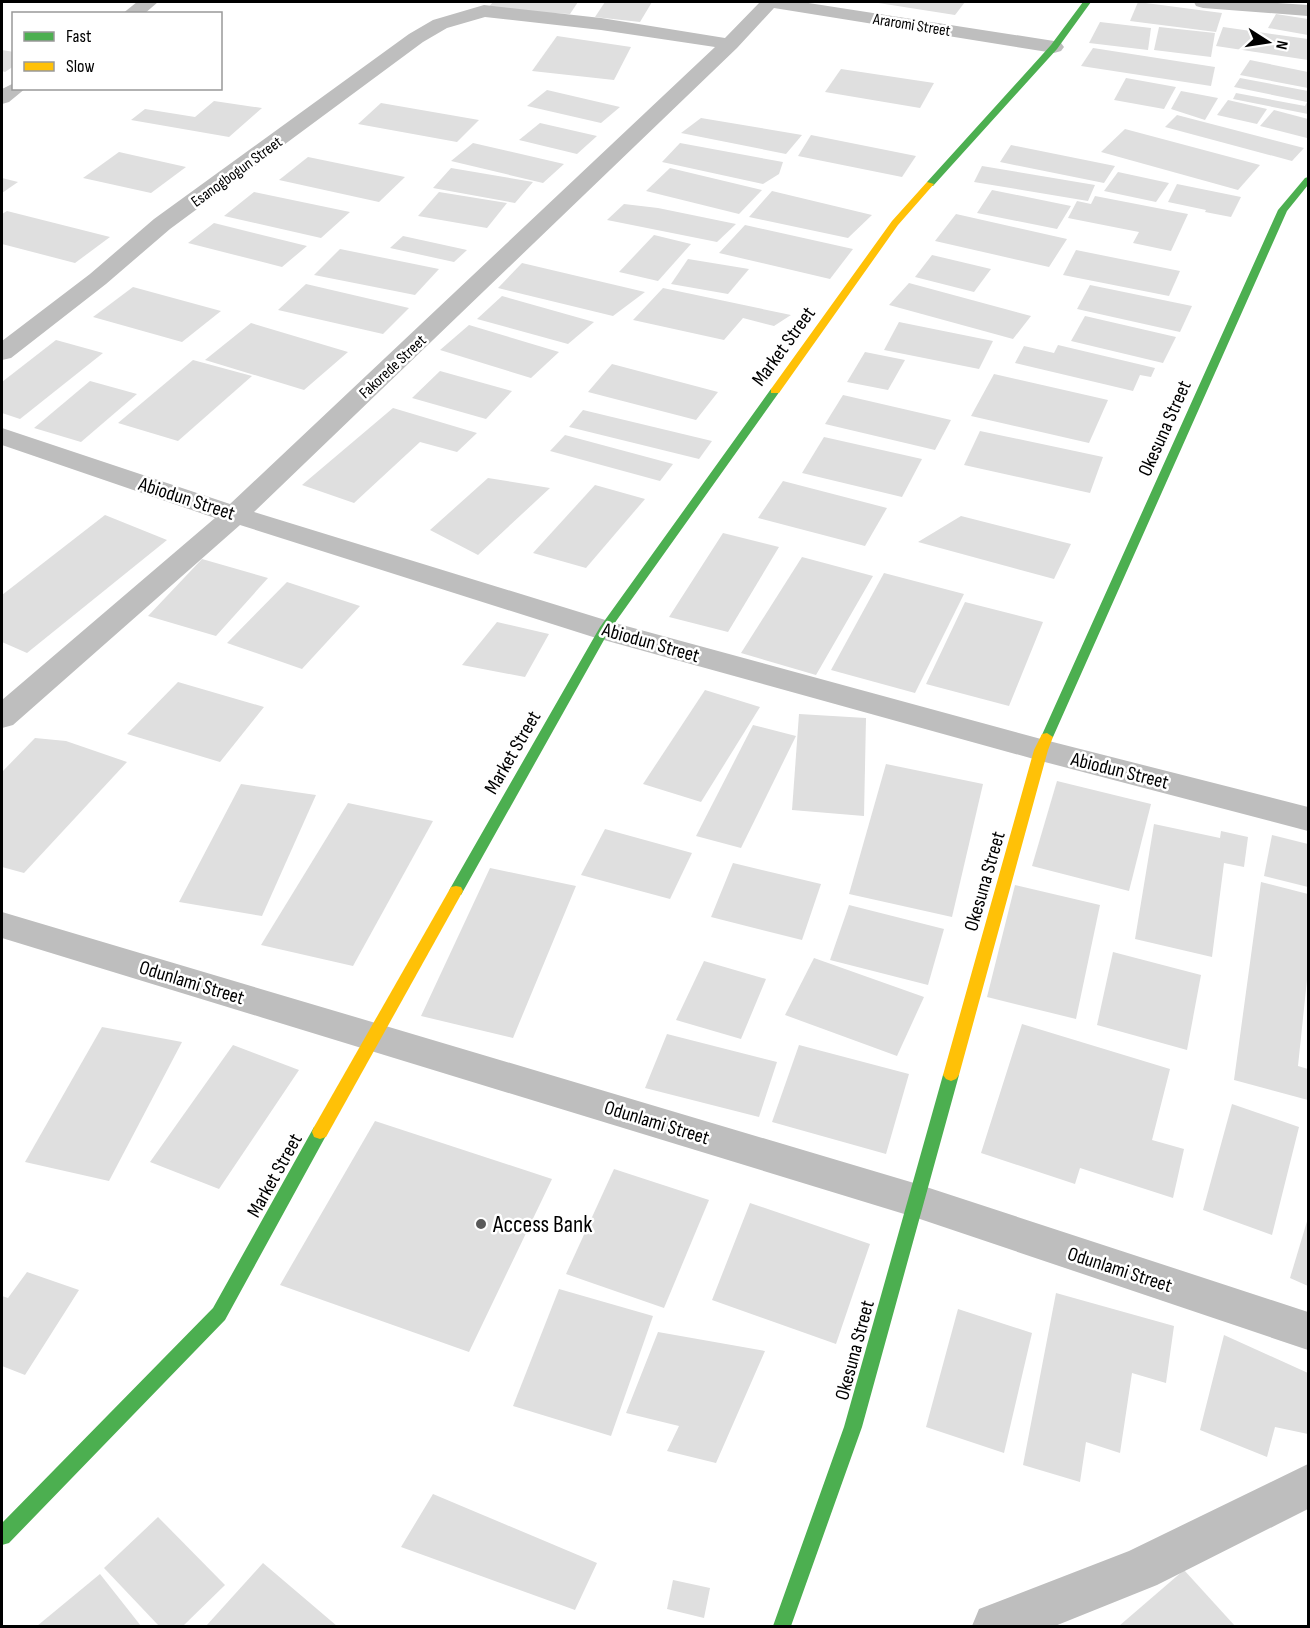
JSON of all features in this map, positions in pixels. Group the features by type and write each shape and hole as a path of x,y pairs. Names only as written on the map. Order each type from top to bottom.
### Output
{"street":[{"path":"134,12 149,2"},
{"name":"Fakorede Street","path":"2,717 235,515 730,44 770,2"},
{"name":"Araromi Street","path":"770,2 1054,47"},
{"name":"Market Street","path":"2,1536 219,1314 604,630 895,223 1054,47 1087,2"},
{"path":"1203,2 1308,11"},
{"name":"Esanogbogun Street","path":"2,353 98,279 162,224 416,38 440,24 484,11 601,24 730,44"},
{"name":"Okesuna Street","path":"782,1626 853,1427 914,1200 1041,750 1283,210 1308,180"},
{"name":"Abiodun Street","path":"2,436 235,515 604,630 1041,750 1308,819"},
{"name":"Odunlami Street","path":"2,925 914,1200 1308,1332"},
{"path":"996,1626 1140,1569 1308,1486"}],"building":[{"path":"493,2 578,2 570,14 486,10"},
{"path":"605,2 652,2 640,22 595,17"},
{"path":"872,2 965,2 955,15"},
{"path":"1138,2 1222,13 1216,32 1130,21"},
{"path":"1276,14 1308,19 1308,35 1268,28"},
{"path":"1100,22 1151,28 1148,50 1089,43"},
{"path":"1159,27 1215,33 1211,57 1154,50"},
{"path":"1223,27 1308,39 1308,60 1216,46"},
{"path":"557,36 631,47 614,80 532,71"},
{"path":"1093,48 1215,67 1211,86 1081,66"},
{"path":"2,50 12,52 12,67 5,72 2,71"},
{"path":"1250,60 1308,72 1308,88 1240,75"},
{"path":"841,69 934,83 920,108 825,92"},
{"path":"1126,78 1176,87 1164,109 1114,100"},
{"path":"1240,78 1308,91 1308,114 1233,99 1236,93 1305,106 1307,102 1234,87"},
{"path":"547,90 620,107 601,123 527,106"},
{"path":"1181,91 1218,98 1205,120 1171,109"},
{"path":"1228,100 1267,109 1257,124 1217,115"},
{"path":"214,101 262,108 229,137 131,120 145,109 195,117"},
{"path":"381,103 479,120 457,142 358,124"},
{"path":"1274,110 1308,119 1307,138 1260,126"},
{"path":"1177,115 1304,148 1292,161 1165,127"},
{"path":"701,118 802,135 786,154 681,133"},
{"path":"540,123 597,136 577,154 519,140"},
{"path":"1125,129 1260,165 1238,190 1101,152"},
{"path":"811,135 916,156 902,177 798,156"},
{"path":"473,143 564,164 543,183 451,161"},
{"path":"680,143 783,162 779,174 763,184 662,162"},
{"path":"1011,145 1115,166 1104,183 1000,162"},
{"path":"119,152 186,167 151,193 83,178"},
{"path":"308,157 405,177 379,202 279,180"},
{"path":"982,166 1095,185 1088,201 974,182"},
{"path":"451,168 533,182 515,203 433,188"},
{"path":"670,168 762,190 739,214 646,191"},
{"path":"1118,172 1169,183 1156,202 1104,191"},
{"path":"2,178 18,182 2,193"},
{"path":"1177,184 1241,197 1231,217 1205,212 1206,210 1168,202"},
{"path":"992,190 1071,206 1057,229 977,213"},
{"path":"772,191 872,215 848,238 749,217"},
{"path":"254,192 350,212 321,238 224,216"},
{"path":"439,192 507,203 487,228 418,216"},
{"path":"1095,196 1188,214 1171,251 1133,243 1139,232 1068,218 1077,201 1091,204"},
{"path":"624,204 658,208 736,224 717,242 607,220"},
{"path":"7,211 110,237 75,263 2,244 2,214"},
{"path":"956,214 1067,239 1049,267 935,241"},
{"path":"214,223 307,246 282,267 188,243"},
{"path":"745,225 853,249 830,279 719,253"},
{"path":"654,235 691,244 658,281 619,272"},
{"path":"403,236 467,250 454,262 390,248"},
{"path":"340,249 439,269 415,295 314,275"},
{"path":"1076,250 1180,271 1169,296 1063,275"},
{"path":"932,255 991,269 974,292 915,277"},
{"path":"688,259 749,269 728,294 671,284"},
{"path":"522,263 645,292 613,316 498,288"},
{"path":"909,283 1031,316 1013,339 889,305"},
{"path":"306,284 409,308 383,334 278,310"},
{"path":"1090,285 1192,306 1180,332 1077,309"},
{"path":"133,287 221,311 182,342 93,317"},
{"path":"663,288 791,315 774,326 743,318 724,340 633,320"},
{"path":"502,296 594,322 568,344 477,319"},
{"path":"1085,316 1176,337 1163,363 1071,341"},
{"path":"899,322 993,341 979,369 884,350"},
{"path":"251,323 348,352 304,390 205,360"},
{"path":"469,325 559,352 531,378 440,350"},
{"path":"56,340 103,353 20,419 2,413 2,382"},
{"path":"1058,345 1155,368 1151,377 1140,375 1133,391 1015,363 1024,346 1054,353"},
{"path":"865,352 905,360 888,390 847,382"},
{"path":"193,360 252,376 178,441 118,423"},
{"path":"612,364 718,392 696,420 588,392"},
{"path":"440,371 512,391 486,419 412,398"},
{"path":"994,374 1108,400 1089,443 971,416"},
{"path":"90,381 137,394 81,442 34,428"},
{"path":"843,395 951,420 935,450 825,424"},
{"path":"393,408 477,433 457,452 420,442 354,503 302,485"},
{"path":"583,410 712,441 699,459 569,427"},
{"path":"980,431 1103,457 1090,493 964,465"},
{"path":"565,435 673,464 660,481 550,451"},
{"path":"824,437 922,459 902,497 802,473"},
{"path":"488,478 550,488 478,555 430,530"},
{"path":"783,481 887,508 865,546 758,518"},
{"path":"595,485 645,499 586,568 533,553"},
{"path":"105,515 167,540 27,653 2,642 2,595"},
{"path":"961,516 1071,544 1054,579 918,542"},
{"path":"723,533 779,547 728,632 669,617"},
{"path":"802,557 873,576 816,675 741,653"},
{"path":"202,559 268,578 216,636 148,616"},
{"path":"884,573 964,594 915,693 831,670"},
{"path":"287,582 360,606 302,669 227,643"},
{"path":"965,602 1043,622 1009,706 926,684"},
{"path":"497,622 549,634 525,677 462,665"},
{"path":"178,682 264,707 220,762 127,734"},
{"path":"705,690 760,707 701,802 643,784"},
{"path":"799,714 866,718 864,816 792,810"},
{"path":"753,725 796,736 741,848 696,836"},
{"path":"35,738 66,741 127,762 24,873 2,867 2,772"},
{"path":"886,764 983,784 952,917 849,894"},
{"path":"1057,781 1151,804 1129,891 1032,866"},
{"path":"241,784 316,795 262,916 179,902"},
{"path":"348,803 433,821 353,966 261,945"},
{"path":"1154,824 1220,838 1221,831 1248,837 1244,867 1224,863 1212,957 1135,939"},
{"path":"605,829 692,853 670,899 581,875"},
{"path":"1272,835 1308,844 1308,887 1264,876"},
{"path":"733,863 821,884 802,940 711,917"},
{"path":"490,868 576,886 513,1038 421,1016"},
{"path":"1261,882 1308,894 1308,970 1298,1066 1308,1069 1308,1100 1234,1080"},
{"path":"1015,885 1100,905 1076,1019 987,997"},
{"path":"849,905 944,929 928,985 830,960"},
{"path":"1113,952 1201,975 1187,1050 1097,1025"},
{"path":"814,958 924,997 897,1056 785,1015"},
{"path":"704,961 766,979 741,1039 676,1020"},
{"path":"1022,1024 1170,1069 1152,1140 1184,1149 1173,1198 1080,1168 1075,1184 981,1153"},
{"path":"102,1027 182,1042 109,1181 25,1162"},
{"path":"667,1034 777,1062 759,1117 645,1088"},
{"path":"233,1045 299,1070 219,1189 150,1162"},
{"path":"799,1045 909,1074 886,1154 772,1122"},
{"path":"1232,1104 1299,1127 1272,1235 1203,1210"},
{"path":"375,1121 552,1179 469,1352 280,1285"},
{"path":"614,1169 709,1200 664,1308 566,1274"},
{"path":"750,1203 870,1244 836,1344 712,1300"},
{"path":"1308,1218 1308,1286 1290,1278"},
{"path":"27,1272 79,1290 25,1375 2,1366 2,1296 8,1298"},
{"path":"559,1289 653,1316 611,1436 513,1406"},
{"path":"1056,1293 1174,1326 1166,1383 1132,1373 1120,1453 1086,1442 1080,1482 1023,1465"},
{"path":"958,1309 1032,1333 1004,1453 926,1427"},
{"path":"658,1332 765,1351 716,1463 667,1451 679,1426 626,1413"},
{"path":"1224,1335 1308,1373 1308,1434 1275,1427 1267,1457 1200,1430"},
{"path":"433,1494 597,1563 575,1610 401,1547"},
{"path":"158,1517 225,1585 183,1626 159,1626 104,1568"},
{"path":"263,1563 337,1626 206,1626"},
{"path":"1184,1570 1235,1626 1119,1626"},
{"path":"100,1574 141,1626 37,1626"},
{"path":"673,1580 710,1588 704,1618 667,1609"}],"traffic: fast":[{"path":"930,184 1054,47 1087,2"},
{"path":"1047,737 1283,210 1308,180"},
{"path":"456,891 604,630 775,391"},
{"path":"782,1626 853,1427 951,1075"},
{"path":"2,1536 219,1314 320,1132"}],"traffic: slow":[{"path":"775,391 895,223 930,184"},
{"path":"951,1075 1041,750 1047,737"},
{"path":"320,1132 456,891"}],"place":[{"name":"Access Bank","path":"481,1224"}]}
